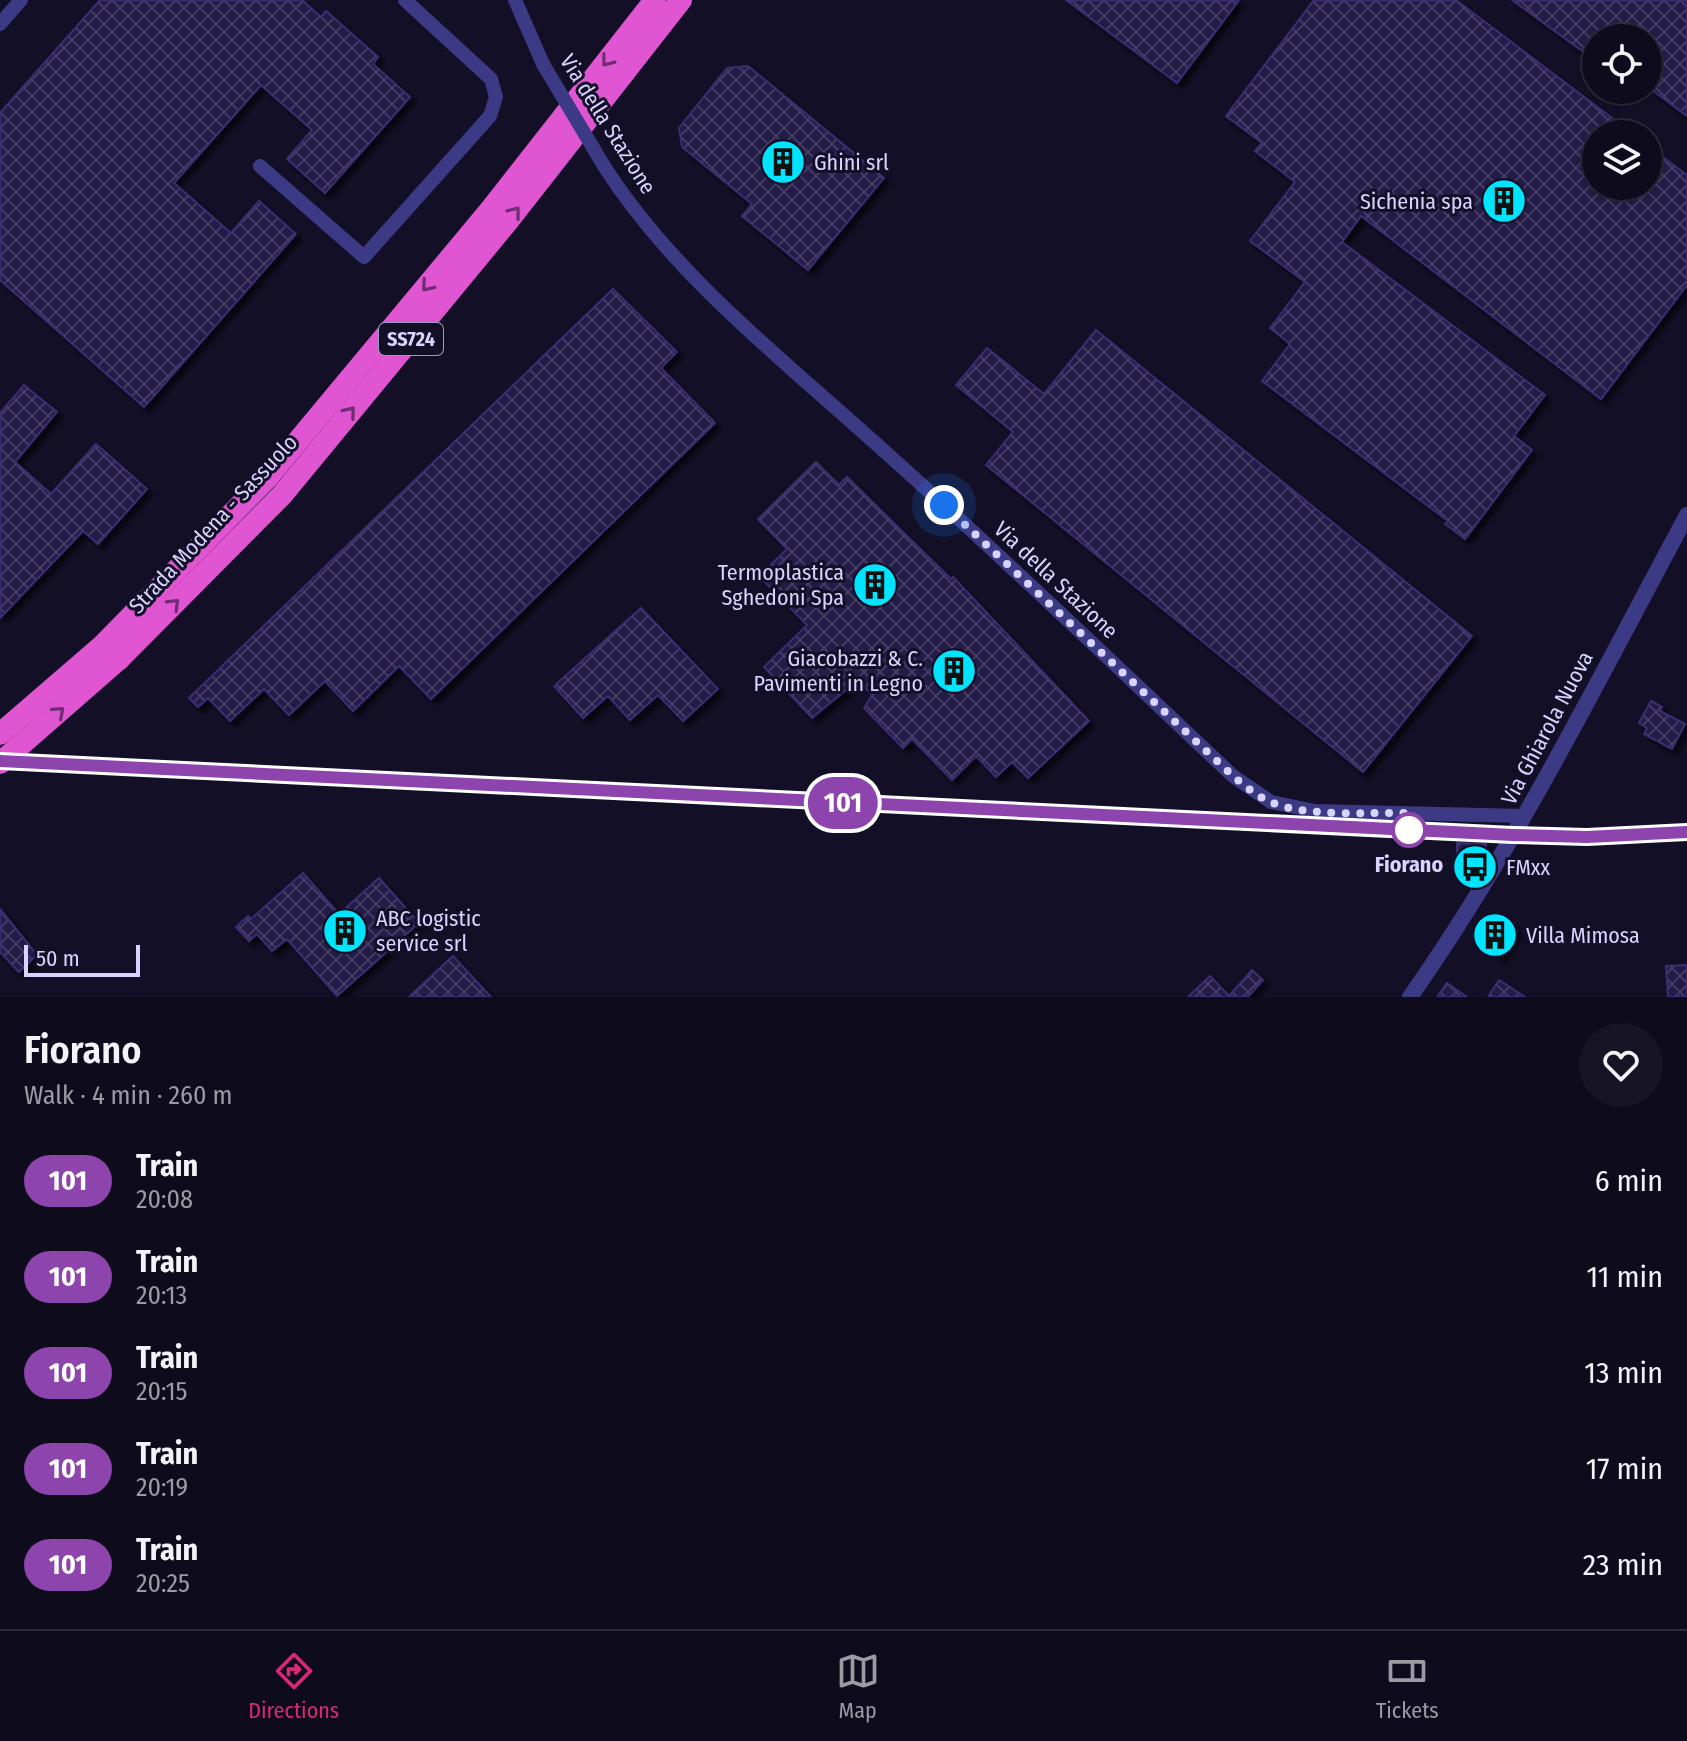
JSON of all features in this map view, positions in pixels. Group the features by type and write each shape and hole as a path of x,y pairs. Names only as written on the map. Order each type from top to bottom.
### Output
{"highway":[{"name":"Strada Modena - Sassuolo","path":"0,734 111,652 268,477 491,209 655,0"},
{"name":"Strada Modena - Sassuolo","path":"0,763 111,652 282,495 508,221 681,0"}],"street":[{"path":"0,24 21,0"},
{"path":"260,166 364,257 490,116 496,97 491,79 405,0"},
{"name":"Via della Stazione","path":"515,0 543,64 616,186 669,250 718,300 1254,793 1271,802 1315,811 1524,816"},
{"name":"Via Ghiarola Nuova","path":"1410,997 1457,930 1524,816 1687,515"}],"building":[{"path":"100,0 302,0 321,17 326,11 378,57 373,64 410,97 325,193 287,159 312,130 261,85 174,183 231,233 259,201 296,234 144,407 0,280 0,113"},
{"path":"1066,0 1239,0 1177,83"},
{"name":"Sichenia spa","path":"1314,0 1456,0 1582,95 1582,104 1593,104 1615,120 1582,120 1582,200 1662,200 1662,156 1687,175 1687,285 1601,399 1361,216 1342,242 1545,395 1514,436 1532,450 1465,539 1445,524 1448,521 1262,381 1290,344 1270,328 1305,282 1250,241 1295,182 1255,151 1262,143 1226,116"},
{"path":"1512,0 1687,0 1687,116 1662,97 1662,24 1582,24 1582,51"},
{"name":"Ghini srl","path":"748,66 884,178 808,270 742,216 752,204 682,147 679,128 727,68"},
{"path":"613,289 677,352 661,368 715,423 431,699 399,666 353,711 325,681 289,715 264,689 230,721 208,698 198,707 189,698"},
{"path":"1096,330 1472,636 1363,772 986,465 1013,432 956,385 987,348 1044,394"},
{"path":"24,385 57,412 15,462 51,494 96,444 147,489 98,544 83,531 0,618 0,413"},
{"path":"816,462 839,485 847,477 951,579 953,577 1089,721 1028,778 1012,762 996,777 976,756 952,780 912,739 903,748 864,708 872,695 858,680 812,718 764,667 807,625 759,576 787,549 758,519"},
{"path":"641,608 718,689 683,721 658,695 630,720 608,696 583,718 554,686"},
{"path":"1651,701 1662,707 1660,711 1685,724 1672,749 1644,734 1647,728 1639,723"},
{"path":"1457,843 1486,844 1486,856 1457,855"},
{"name":"ABC logistic service srl","path":"303,873 339,914 379,878 419,923 337,996 287,939 272,951 257,934 249,941 236,927 248,916 251,919"},
{"path":"0,909 37,955 19,972 0,952"},
{"name":"Villa Mimosa","path":"1489,914 1497,919 1500,914 1514,923 1511,927 1517,931 1502,956 1473,938"},
{"path":"453,956 491,997 409,997 441,967"},
{"path":"1687,965 1687,997 1668,997 1666,966"},
{"path":"1252,970 1263,980 1248,997 1188,997 1210,976 1229,996"},
{"path":"1499,980 1525,997 1488,997"},
{"path":"1447,983 1467,997 1437,997"}],"railway":[{"path":"0,761 1513,835 1587,837 1687,832"}],"train":[{"name":"101","path":"0,761 1513,835 1587,837 1687,832"}],"place":[{"name":"Ghini srl","path":"783,162"},
{"name":"Sichenia spa","path":"1504,201"},
{"name":"Termoplastica Sghedoni Spa","path":"875,585"},
{"name":"Giacobazzi & C. Pavimenti in Legno","path":"954,671"},
{"name":"Fiorano","path":"1409,830"},
{"name":"FMxx","path":"1475,867"},
{"name":"ABC logistic service srl","path":"345,931"},
{"name":"Villa Mimosa","path":"1495,935"}],"route":[{"path":"944,505 1254,793 1271,802 1315,811 1411,813 1409,830"}]}
